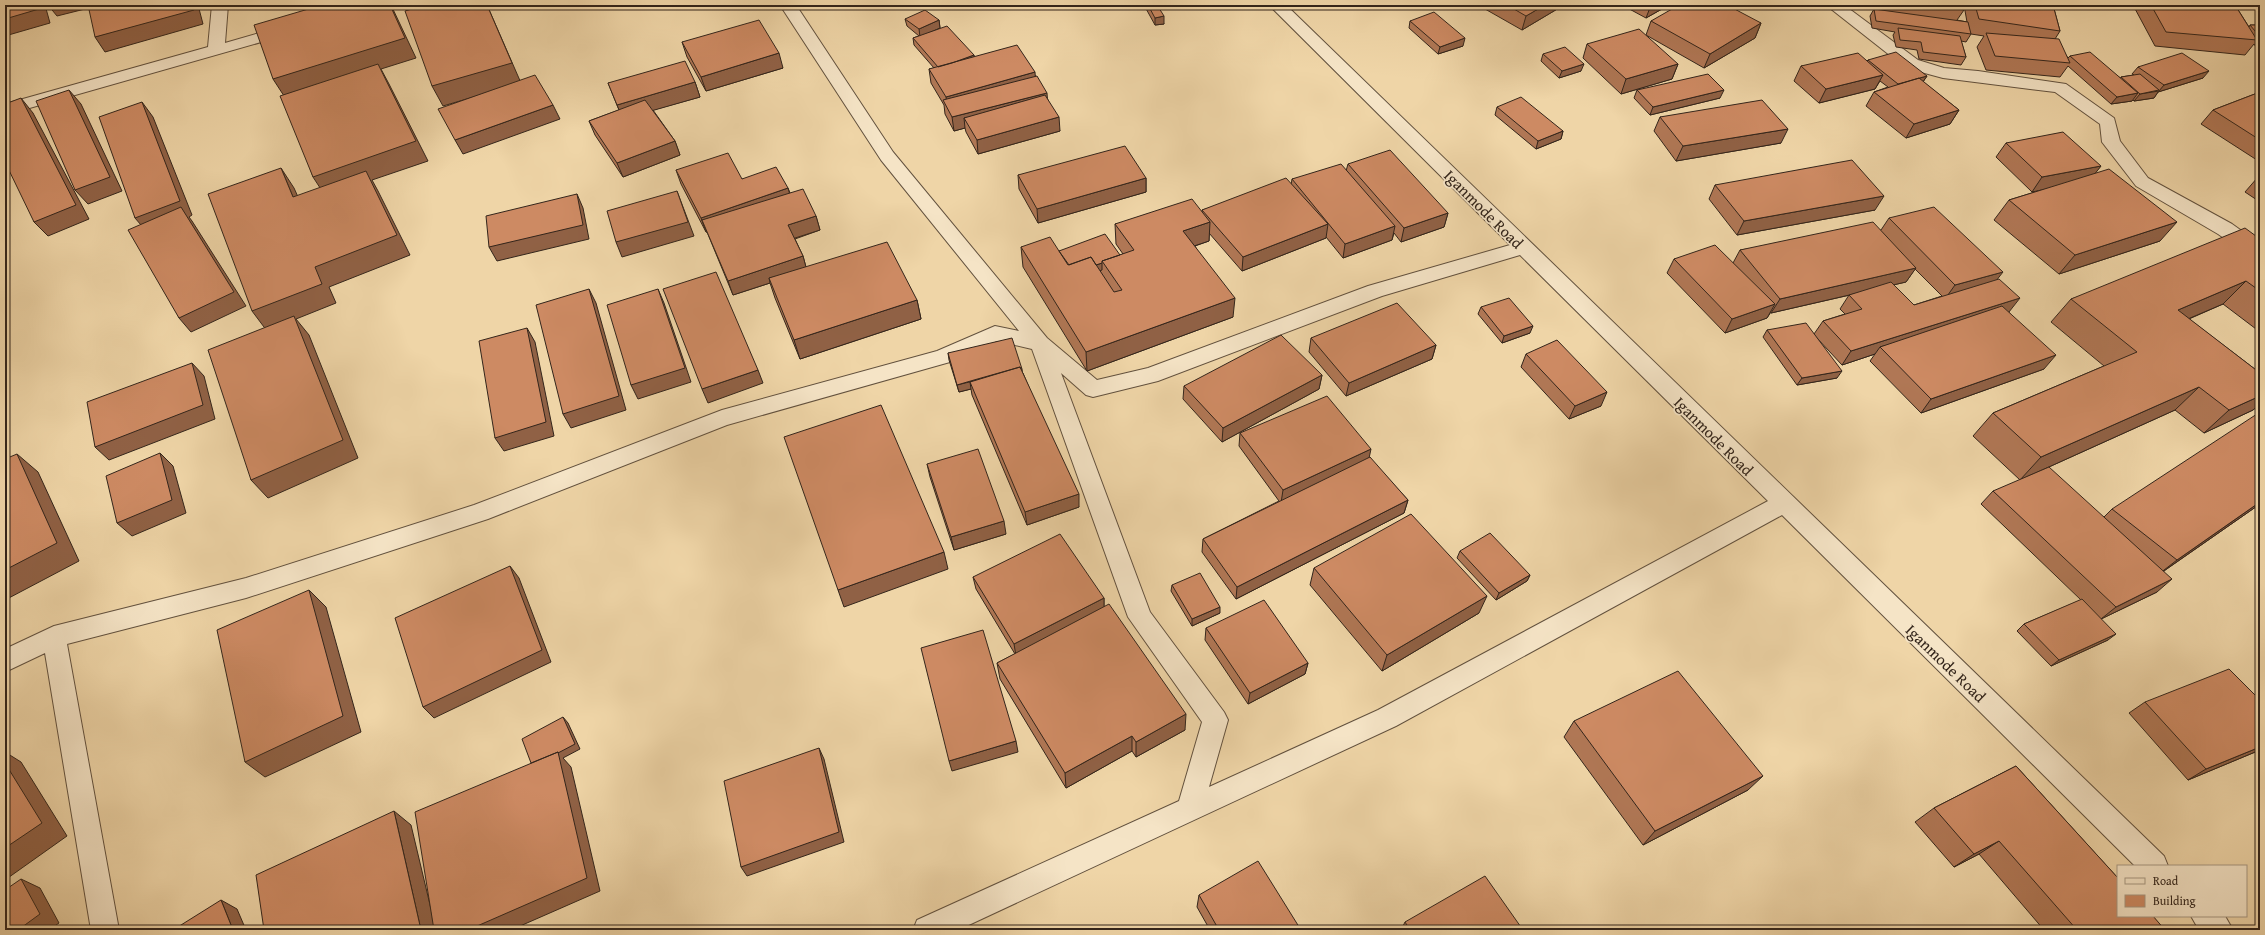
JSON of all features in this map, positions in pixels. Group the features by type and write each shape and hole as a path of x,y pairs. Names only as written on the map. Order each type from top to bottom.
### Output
{"street":[{"path":"216,49 220,5"},
{"path":"788,5 887,156 1040,342 1093,389 1151,375 1375,291 1523,248"},
{"name":"Iganmode Road","path":"1277,5 1783,504 2153,865"},
{"path":"1834,5 1912,64 1943,73 1978,76 2060,88 2108,122 2111,142 2142,182 2225,230 2260,254"},
{"path":"5,110 216,49 299,27"},
{"path":"5,661 54,637 246,588 458,520 722,418 943,357 995,333 1040,342"},
{"path":"1040,342 1140,617 1215,720 1190,807"},
{"path":"927,930 1190,807 1387,718 1783,504"},
{"path":"54,637 105,930"},
{"path":"2206,917 2219,930"}],"building":[{"path":"5,5 38,5 39,9 5,19"},
{"path":"88,5 193,5 194,10 95,37"},
{"path":"322,5 390,5 405,38 273,79 254,25"},
{"path":"426,5 487,5 512,63 432,86 405,11"},
{"path":"1148,5 1157,5 1164,16 1155,18"},
{"path":"1507,5 1545,5 1526,16"},
{"path":"1679,5 1713,5 1719,8 1727,5 1761,23 1710,54 1651,21"},
{"path":"1925,5 1962,5 1964,10"},
{"path":"1975,5 2053,5 2060,31 1979,19"},
{"path":"2151,5 2235,5 2257,40 2166,32"},
{"path":"1874,9 1968,22 1971,34 1876,21"},
{"path":"925,10 939,20 919,29 905,19"},
{"path":"1434,12 1465,38 1440,47 1410,21"},
{"path":"759,20 779,53 701,77 682,42"},
{"path":"2250,25 2260,25 2260,37"},
{"path":"947,26 974,55 938,67 913,38"},
{"path":"1898,28 1960,36 1966,57 1923,52 1921,42 1900,40"},
{"path":"1639,29 1678,64 1626,79 1587,44"},
{"path":"1986,33 2059,39 2070,63 1995,56"},
{"path":"1017,45 1035,72 946,97 929,69"},
{"path":"1565,47 1584,64 1562,71 1543,54"},
{"path":"1896,52 1927,76 1898,84 1868,60"},
{"path":"2090,52 2138,93 2117,97 2070,56"},
{"path":"1858,53 1883,75 1826,89 1801,66"},
{"path":"2182,53 2209,71 2164,85 2138,67"},
{"path":"685,61 695,82 617,105 608,83"},
{"path":"378,64 416,141 313,177 280,96"},
{"path":"1708,74 1724,90 1653,107 1637,90"},
{"path":"2140,74 2159,90 2140,94 2121,77"},
{"path":"535,75 553,105 455,140 438,109"},
{"path":"1037,76 1047,93 952,117 943,100"},
{"path":"1919,78 1959,110 1914,124 1874,92"},
{"path":"69,90 110,177 75,190 36,101"},
{"path":"2260,92 2260,140 2213,110"},
{"path":"1045,95 1059,117 977,140 964,118"},
{"path":"1521,97 1563,131 1538,141 1497,107"},
{"path":"21,98 76,205 34,222 5,162 5,104"},
{"path":"645,100 675,141 617,163 589,121"},
{"path":"1762,100 1788,129 1683,146 1660,117"},
{"path":"142,102 180,201 135,218 99,117"},
{"path":"2063,132 2101,166 2042,177 2006,143"},
{"path":"1125,146 1146,178 1037,209 1018,175"},
{"path":"1390,150 1448,213 1404,228 1348,164"},
{"path":"728,153 742,179 776,167 788,188 701,218 676,170"},
{"path":"1852,160 1884,196 1744,221 1715,185"},
{"path":"1341,164 1395,226 1345,244 1292,179"},
{"path":"281,168 293,197 366,171 397,235 315,267 322,284 252,311 208,194"},
{"path":"2109,169 2177,222 2075,255 2009,200"},
{"path":"1286,178 1328,224 1243,257 1202,210"},
{"path":"803,189 816,216 788,225 803,256 728,281 702,220"},
{"path":"677,191 688,222 616,242 607,211"},
{"path":"577,194 583,225 489,247 486,216"},
{"path":"1192,199 1210,222 1183,231 1235,298 1086,352 1021,247 1050,237 1068,265 1091,257 1114,292 1122,290 1102,261 1134,250 1115,224"},
{"path":"181,207 234,292 179,318 128,230"},
{"path":"1934,207 2003,272 1955,285 1889,218"},
{"path":"1873,222 1916,268 1780,299 1740,250"},
{"path":"2245,228 2260,239 2260,291 2246,281 2178,310 2260,373 2260,396 2229,410 2199,387 2041,457 1993,413 2137,352 2071,299"},
{"path":"1105,234 1120,255 1102,261 1102,263 1096,265 1091,257 1069,265 1059,251"},
{"path":"887,242 917,300 794,340 769,278"},
{"path":"1715,245 1775,304 1732,319 1674,259"},
{"path":"716,272 758,370 702,389 663,289"},
{"path":"1999,279 2020,298 1851,351 1823,321 1862,309 1849,295 1891,282 1914,305"},
{"path":"589,289 619,396 563,414 536,305"},
{"path":"658,289 685,368 631,385 607,305"},
{"path":"1509,298 1533,326 1504,336 1481,307"},
{"path":"1397,303 1436,345 1349,383 1311,338"},
{"path":"2002,306 2056,355 1931,399 1880,347"},
{"path":"294,316 343,440 251,480 208,350"},
{"path":"1806,323 1842,371 1802,378 1767,330"},
{"path":"527,328 546,422 495,438 479,341"},
{"path":"1281,335 1322,375 1223,428 1184,386"},
{"path":"1012,338 1022,369 1020,367 957,385 948,353"},
{"path":"1557,340 1607,392 1575,406 1526,354"},
{"path":"192,363 203,405 95,447 87,402"},
{"path":"1020,367 1079,494 1025,512 970,382"},
{"path":"1327,396 1371,449 1283,490 1240,433"},
{"path":"881,405 944,552 838,590 784,437"},
{"path":"2260,412 2260,502 2177,560 2112,509"},
{"path":"978,449 1004,521 951,537 927,464"},
{"path":"160,453 172,500 117,523 106,476"},
{"path":"17,454 57,543 5,570 5,459"},
{"path":"1370,457 1408,500 1237,587 1203,539"},
{"path":"2049,467 2172,579 2116,607 1993,491"},
{"path":"1411,514 1487,596 1387,655 1314,568"},
{"path":"1490,533 1530,575 1499,593 1460,551"},
{"path":"1060,534 1104,598 1014,644 973,577"},
{"path":"510,566 542,650 423,707 395,618"},
{"path":"1200,573 1220,607 1192,619 1172,585"},
{"path":"309,590 343,716 245,762 217,630"},
{"path":"2082,599 2116,634 2059,660 2024,624"},
{"path":"1264,600 1308,663 1250,693 1206,628"},
{"path":"1109,604 1186,714 1136,742 1132,736 1065,773 997,663"},
{"path":"983,630 1016,741 949,761 921,648"},
{"path":"2229,669 2260,700 2260,747 2206,769 2145,702"},
{"path":"1678,671 1763,776 1655,831 1574,721"},
{"path":"563,717 575,744 558,753 531,763 522,739"},
{"path":"819,748 839,832 741,867 724,781"},
{"path":"558,752 587,878 468,930 434,930 415,812"},
{"path":"5,763 42,823 5,848"},
{"path":"2016,766 2117,877 2117,917 2154,917 2165,930 2077,930 1999,841 1974,854 1934,808"},
{"path":"394,811 421,930 264,930 256,875"},
{"path":"1258,861 1301,930 1219,930 1199,895"},
{"path":"1485,876 1523,930 1410,930 1405,922"},
{"path":"21,879 40,914 18,930 5,930 5,890"},
{"path":"221,900 233,930 173,930"}]}
